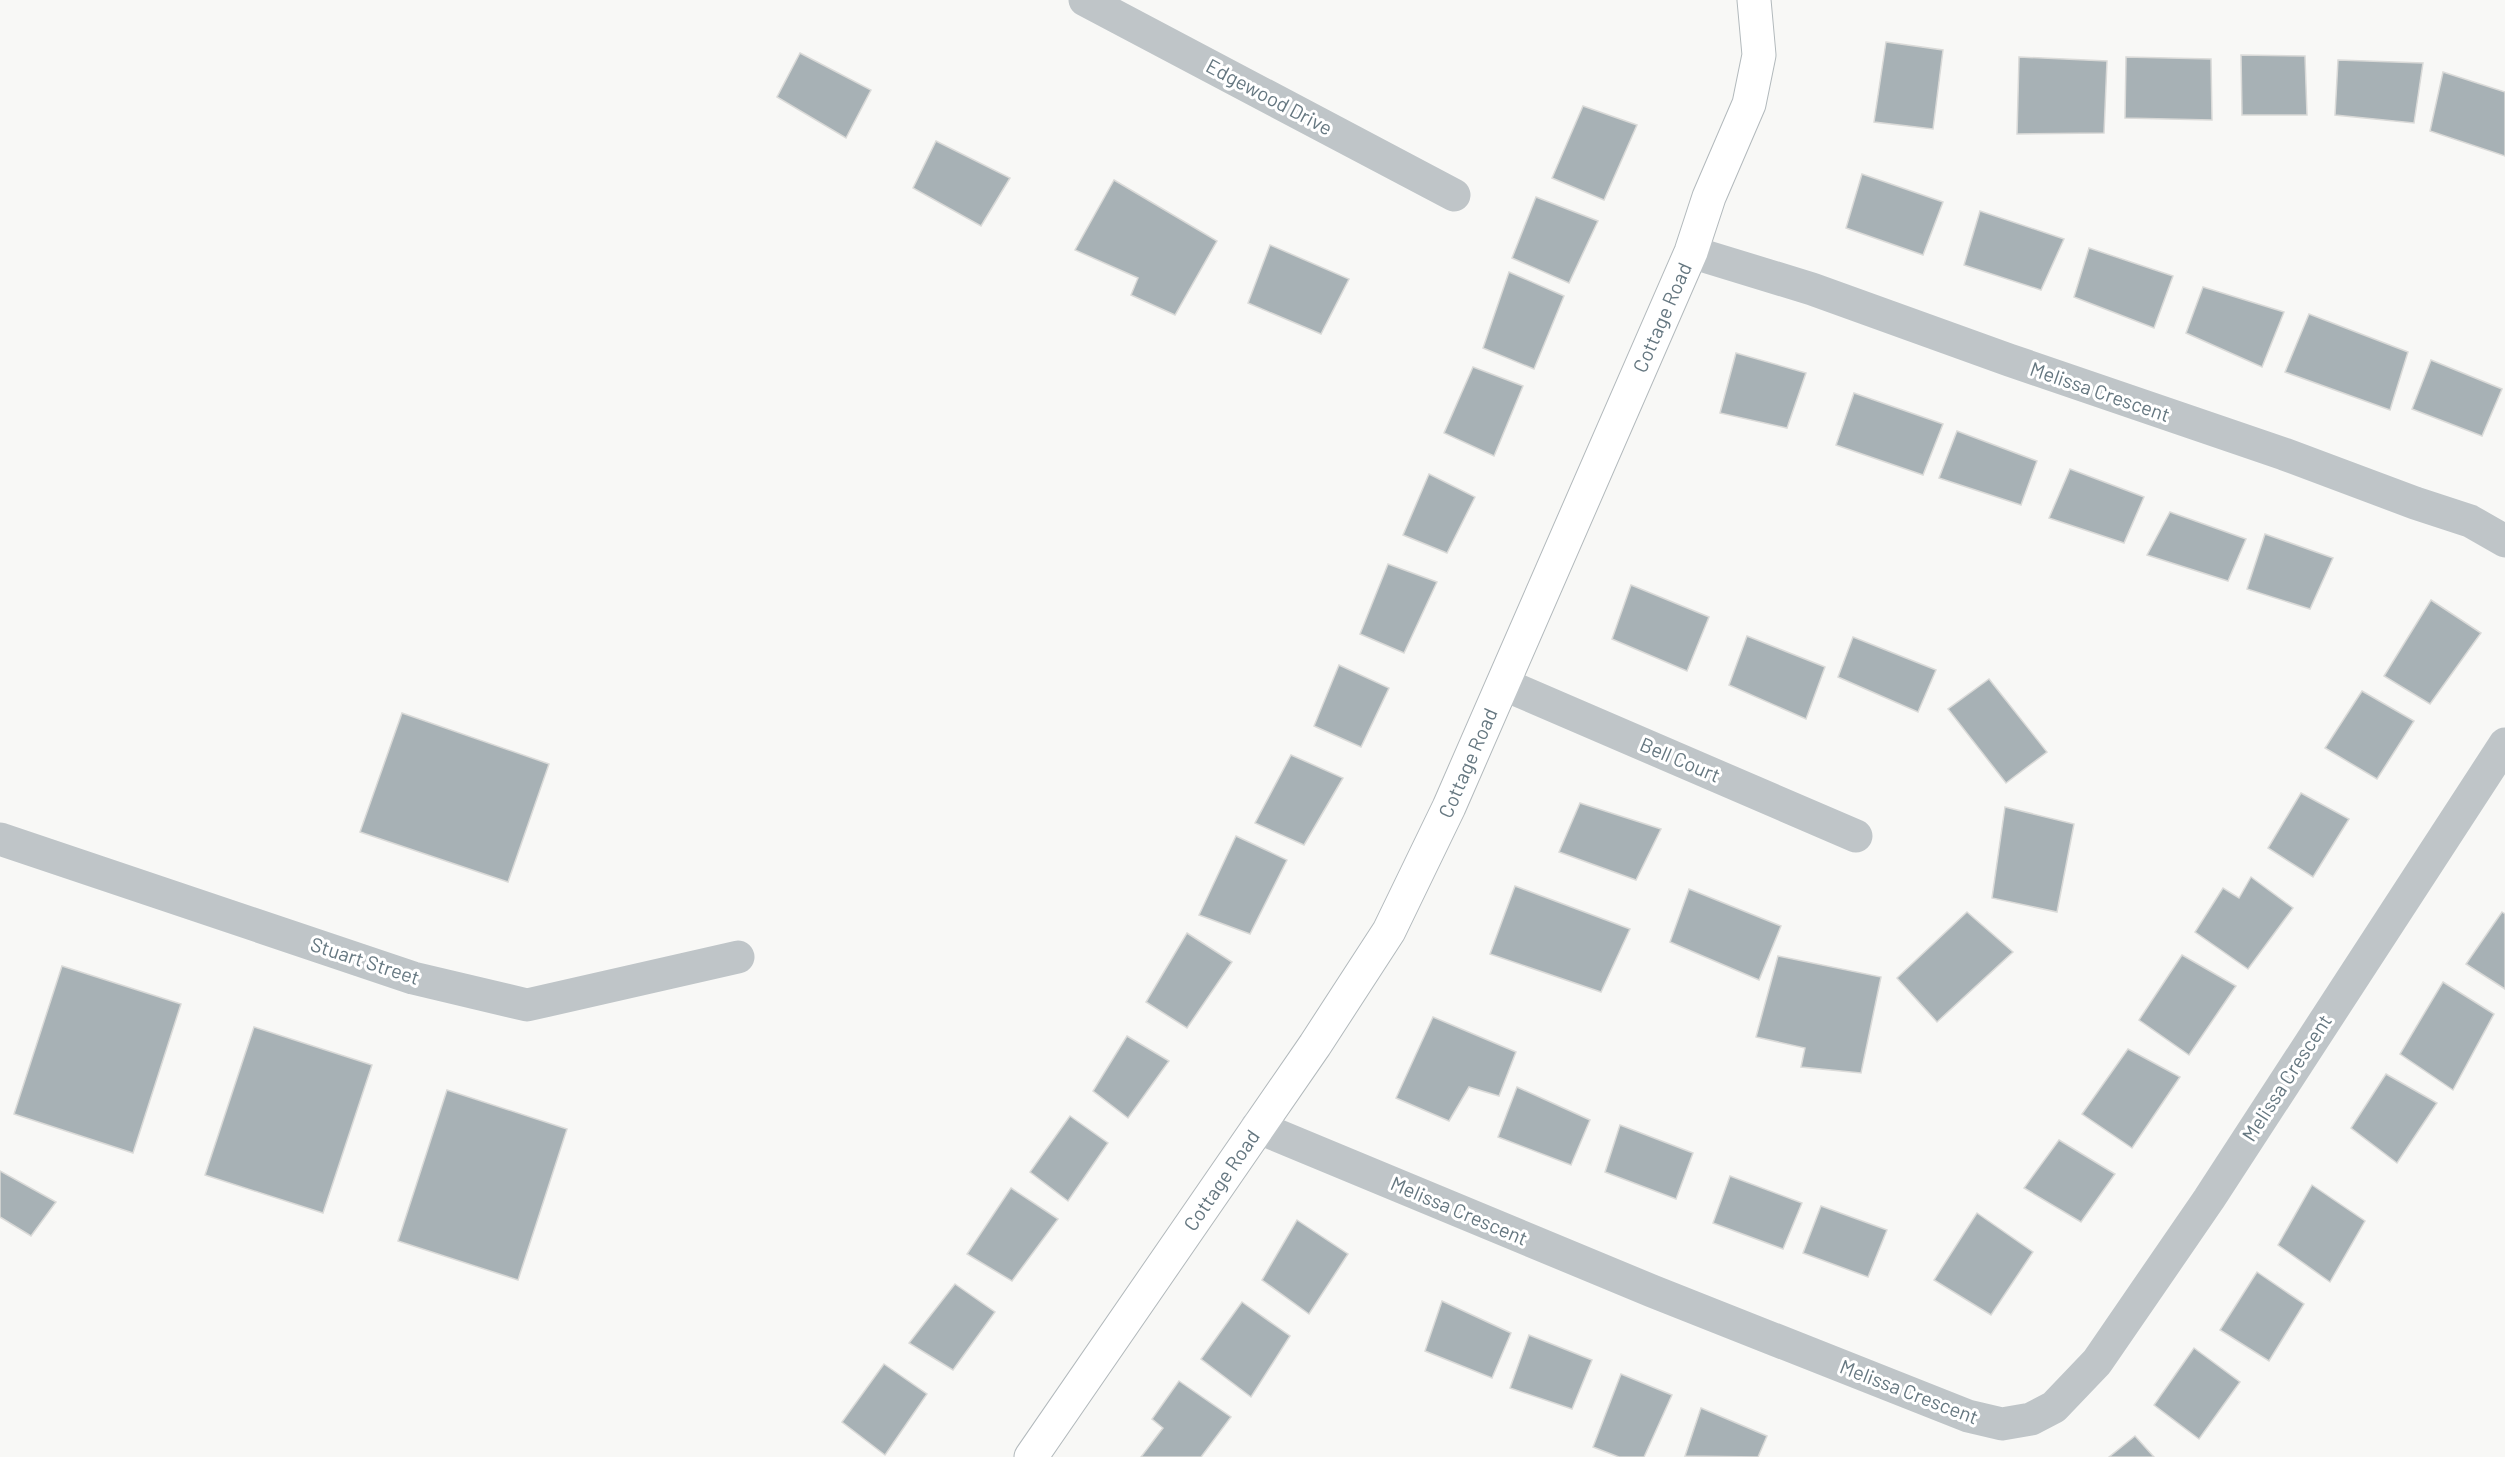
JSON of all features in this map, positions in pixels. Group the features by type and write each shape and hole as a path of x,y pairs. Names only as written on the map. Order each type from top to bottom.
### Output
{"street":[{"name":"Edgewood Drive","path":"1085,0 1454,195"},
{"name":"Cottage Road","path":"1031,1457 1315,1045 1389,931 1449,807 1691,252 1709,197 1749,104 1759,55 1754,0"},
{"name":"Melissa Crescent","path":"1691,252 1812,289 2009,360 2284,454 2415,504 2470,521 2505,541"},
{"name":"Bell Court","path":"1503,684 1857,836"},
{"name":"Melissa Crescent","path":"1257,1127 1652,1291 1968,1416 2002,1424 2031,1419 2054,1407 2097,1362 2209,1199 2505,744"},
{"name":"Stuart Street","path":"0,839 412,978 527,1005 738,957"}],"building":[{"path":"1886,42 1943,50 1933,129 1874,122"},
{"path":"800,53 871,90 846,138 777,97"},
{"path":"2241,55 2305,56 2307,115 2242,115"},
{"path":"2019,57 2107,61 2104,133 2017,134"},
{"path":"2126,57 2211,59 2212,120 2125,118"},
{"path":"2338,60 2423,63 2414,123 2335,115"},
{"path":"2443,72 2505,92 2505,156 2430,131"},
{"path":"1583,106 1637,125 1604,200 1552,178"},
{"path":"936,141 1010,178 981,226 913,188"},
{"path":"1862,174 1943,202 1923,255 1846,228"},
{"path":"1114,180 1217,241 1175,315 1131,295 1138,278 1075,250"},
{"path":"1536,197 1598,221 1569,283 1512,258"},
{"path":"1980,211 2064,239 2041,290 1964,265"},
{"path":"1270,245 1349,279 1321,334 1248,303"},
{"path":"2089,248 2173,276 2154,328 2074,297"},
{"path":"1509,272 1564,296 1534,369 1483,348"},
{"path":"2203,287 2284,312 2262,367 2186,333"},
{"path":"2309,314 2408,352 2390,410 2285,372"},
{"path":"1736,353 1806,373 1787,428 1720,413"},
{"path":"2431,360 2502,389 2482,436 2412,409"},
{"path":"1473,367 1523,386 1494,456 1444,433"},
{"path":"1854,393 1943,424 1923,475 1836,445"},
{"path":"1957,431 2037,461 2021,505 1939,478"},
{"path":"2070,469 2144,497 2124,543 2049,518"},
{"path":"1429,474 1475,497 1447,553 1403,535"},
{"path":"2170,512 2246,539 2228,581 2147,555"},
{"path":"2265,534 2333,558 2310,609 2247,589"},
{"path":"1388,564 1437,582 1404,653 1360,634"},
{"path":"1631,585 1709,617 1687,671 1612,639"},
{"path":"2431,600 2481,633 2430,704 2384,676"},
{"path":"1747,636 1825,667 1806,719 1729,685"},
{"path":"1853,637 1936,670 1918,712 1838,677"},
{"path":"1339,665 1389,688 1361,747 1314,726"},
{"path":"1989,679 2047,752 2006,783 1948,709"},
{"path":"2362,691 2414,721 2377,779 2325,748"},
{"path":"402,713 549,764 508,882 360,832"},
{"path":"1291,755 1343,778 1304,845 1255,823"},
{"path":"2301,793 2349,819 2313,877 2268,848"},
{"path":"1580,803 1661,829 1636,880 1559,852"},
{"path":"2005,807 2074,824 2057,912 1992,898"},
{"path":"1236,836 1287,860 1250,934 1199,915"},
{"path":"2251,877 2293,908 2248,969 2195,932 2223,888 2239,898"},
{"path":"1515,886 1630,929 1601,992 1490,954"},
{"path":"1689,889 1781,926 1759,980 1670,942"},
{"path":"1967,912 2013,952 1937,1022 1897,978"},
{"path":"2502,912 2505,914 2505,989 2466,964"},
{"path":"1187,933 1232,962 1187,1028 1146,1002"},
{"path":"2182,955 2236,986 2189,1055 2139,1020"},
{"path":"1778,956 1881,977 1861,1073 1801,1067 1805,1048 1756,1037"},
{"path":"62,966 181,1004 133,1153 14,1114"},
{"path":"2443,982 2494,1014 2453,1090 2400,1054"},
{"path":"1433,1017 1516,1052 1499,1096 1469,1087 1449,1121 1396,1098"},
{"path":"254,1027 372,1065 323,1213 205,1175"},
{"path":"1127,1036 1169,1061 1128,1118 1093,1091"},
{"path":"2128,1049 2180,1077 2132,1148 2082,1114"},
{"path":"2386,1074 2437,1103 2397,1163 2351,1128"},
{"path":"1517,1087 1590,1120 1571,1165 1498,1137"},
{"path":"447,1090 567,1129 518,1280 398,1241"},
{"path":"1070,1116 1108,1143 1068,1201 1030,1172"},
{"path":"1620,1125 1693,1153 1676,1199 1605,1172"},
{"path":"2059,1140 2115,1174 2081,1222 2024,1188"},
{"path":"0,1171 56,1202 31,1236 0,1217"},
{"path":"1730,1176 1802,1203 1783,1249 1713,1223"},
{"path":"2312,1185 2365,1221 2330,1282 2278,1245"},
{"path":"1011,1188 1058,1219 1012,1281 967,1254"},
{"path":"1821,1206 1887,1230 1868,1277 1803,1253"},
{"path":"1977,1213 2033,1252 1991,1315 1934,1280"},
{"path":"1297,1220 1348,1254 1309,1314 1262,1280"},
{"path":"2257,1272 2304,1304 2269,1361 2220,1330"},
{"path":"955,1284 995,1312 953,1370 909,1343"},
{"path":"1442,1301 1511,1333 1492,1378 1425,1351"},
{"path":"1242,1302 1290,1336 1251,1397 1201,1359"},
{"path":"1529,1335 1592,1360 1572,1409 1510,1388"},
{"path":"2194,1348 2240,1382 2199,1439 2154,1405"},
{"path":"884,1364 927,1394 885,1455 842,1422"},
{"path":"1621,1374 1672,1395 1644,1457 1619,1457 1593,1447"},
{"path":"1179,1381 1231,1417 1201,1457 1141,1457 1163,1428 1152,1419"},
{"path":"1701,1408 1767,1436 1758,1457 1685,1456"},
{"path":"2135,1436 2154,1457 2109,1457"}]}
